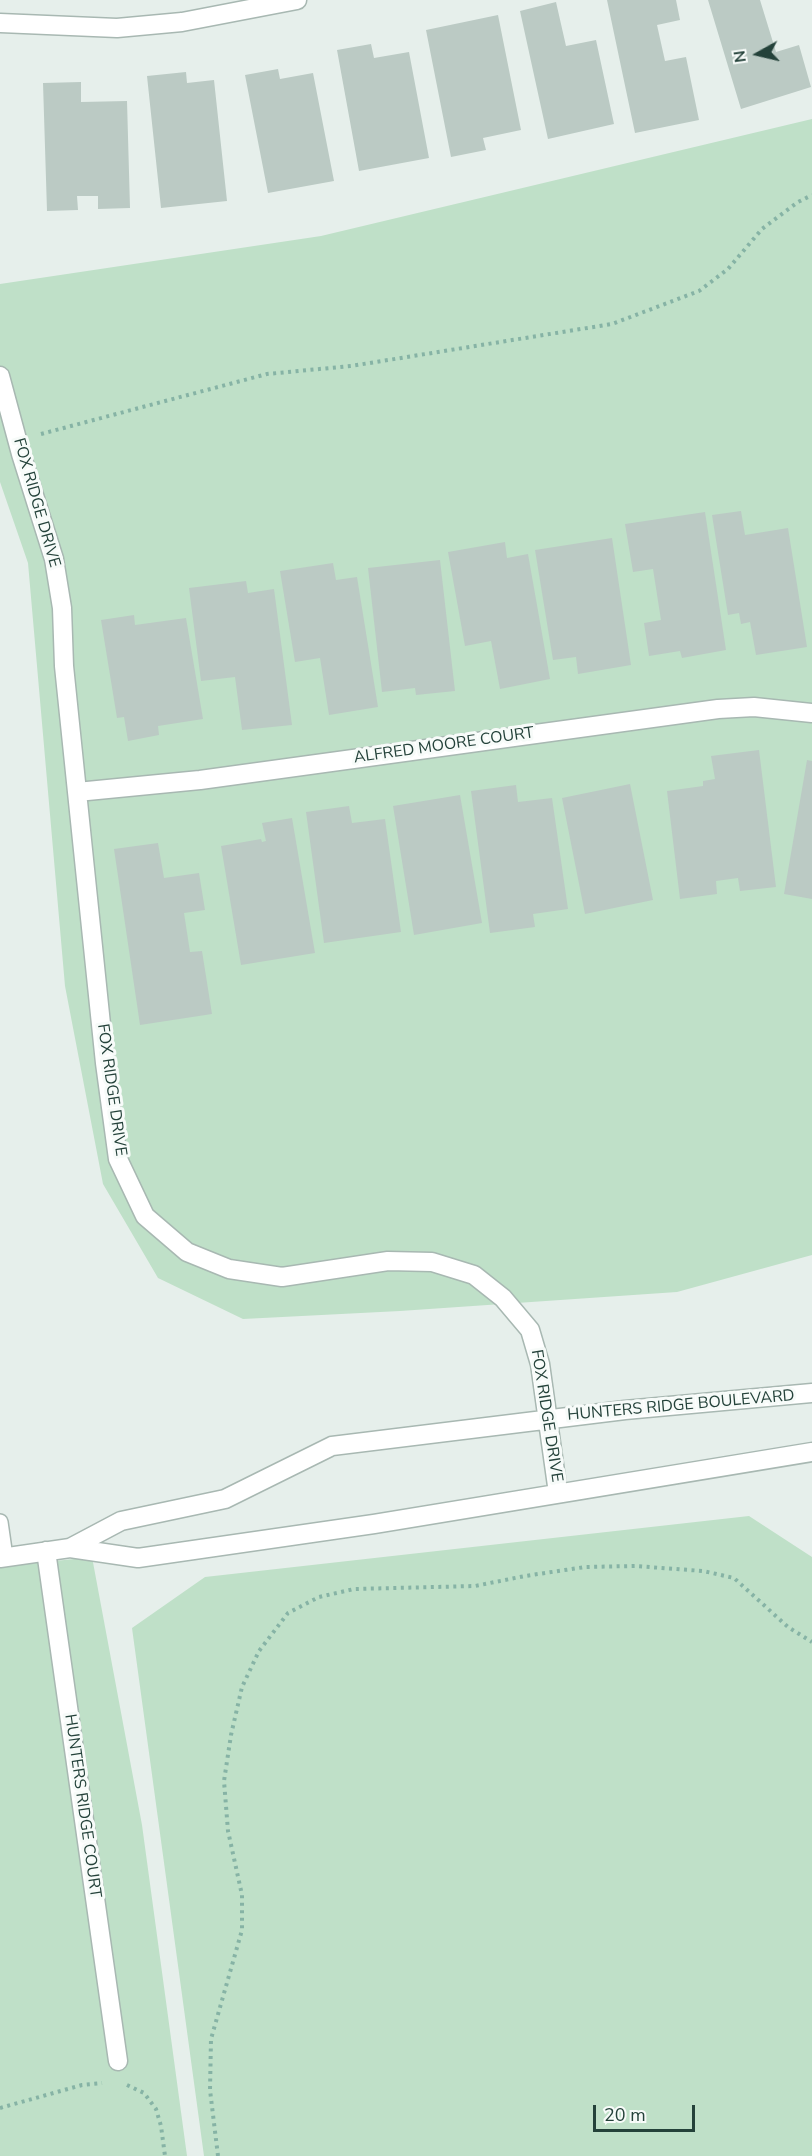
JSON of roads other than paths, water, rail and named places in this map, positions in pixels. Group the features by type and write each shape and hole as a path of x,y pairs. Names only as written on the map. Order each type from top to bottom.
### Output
{"street":[{"path":"0,23 117,28 182,22 297,0"},
{"name":"FOX RIDGE DRIVE","path":"0,376 54,559 62,608 64,666 104,1052 118,1159 146,1216 187,1252 229,1269 282,1277 388,1260 432,1262 474,1275 503,1298 530,1330 540,1364 558,1493"},
{"name":"ALFRED MOORE COURT","path":"77,792 200,780 718,709 754,707 812,713"},
{"name":"HUNTERS RIDGE BOULEVARD","path":"70,1548 121,1521 225,1498 332,1446 625,1410 812,1394"},
{"name":"HUNTERS RIDGE BOULEVARD","path":"3,1557 70,1548 138,1558 374,1524 812,1452"},
{"name":"HUNTERS RIDGE COURT","path":"46,1551 118,2061"}],"lane":[{"path":"0,1522 3,1557"}]}
